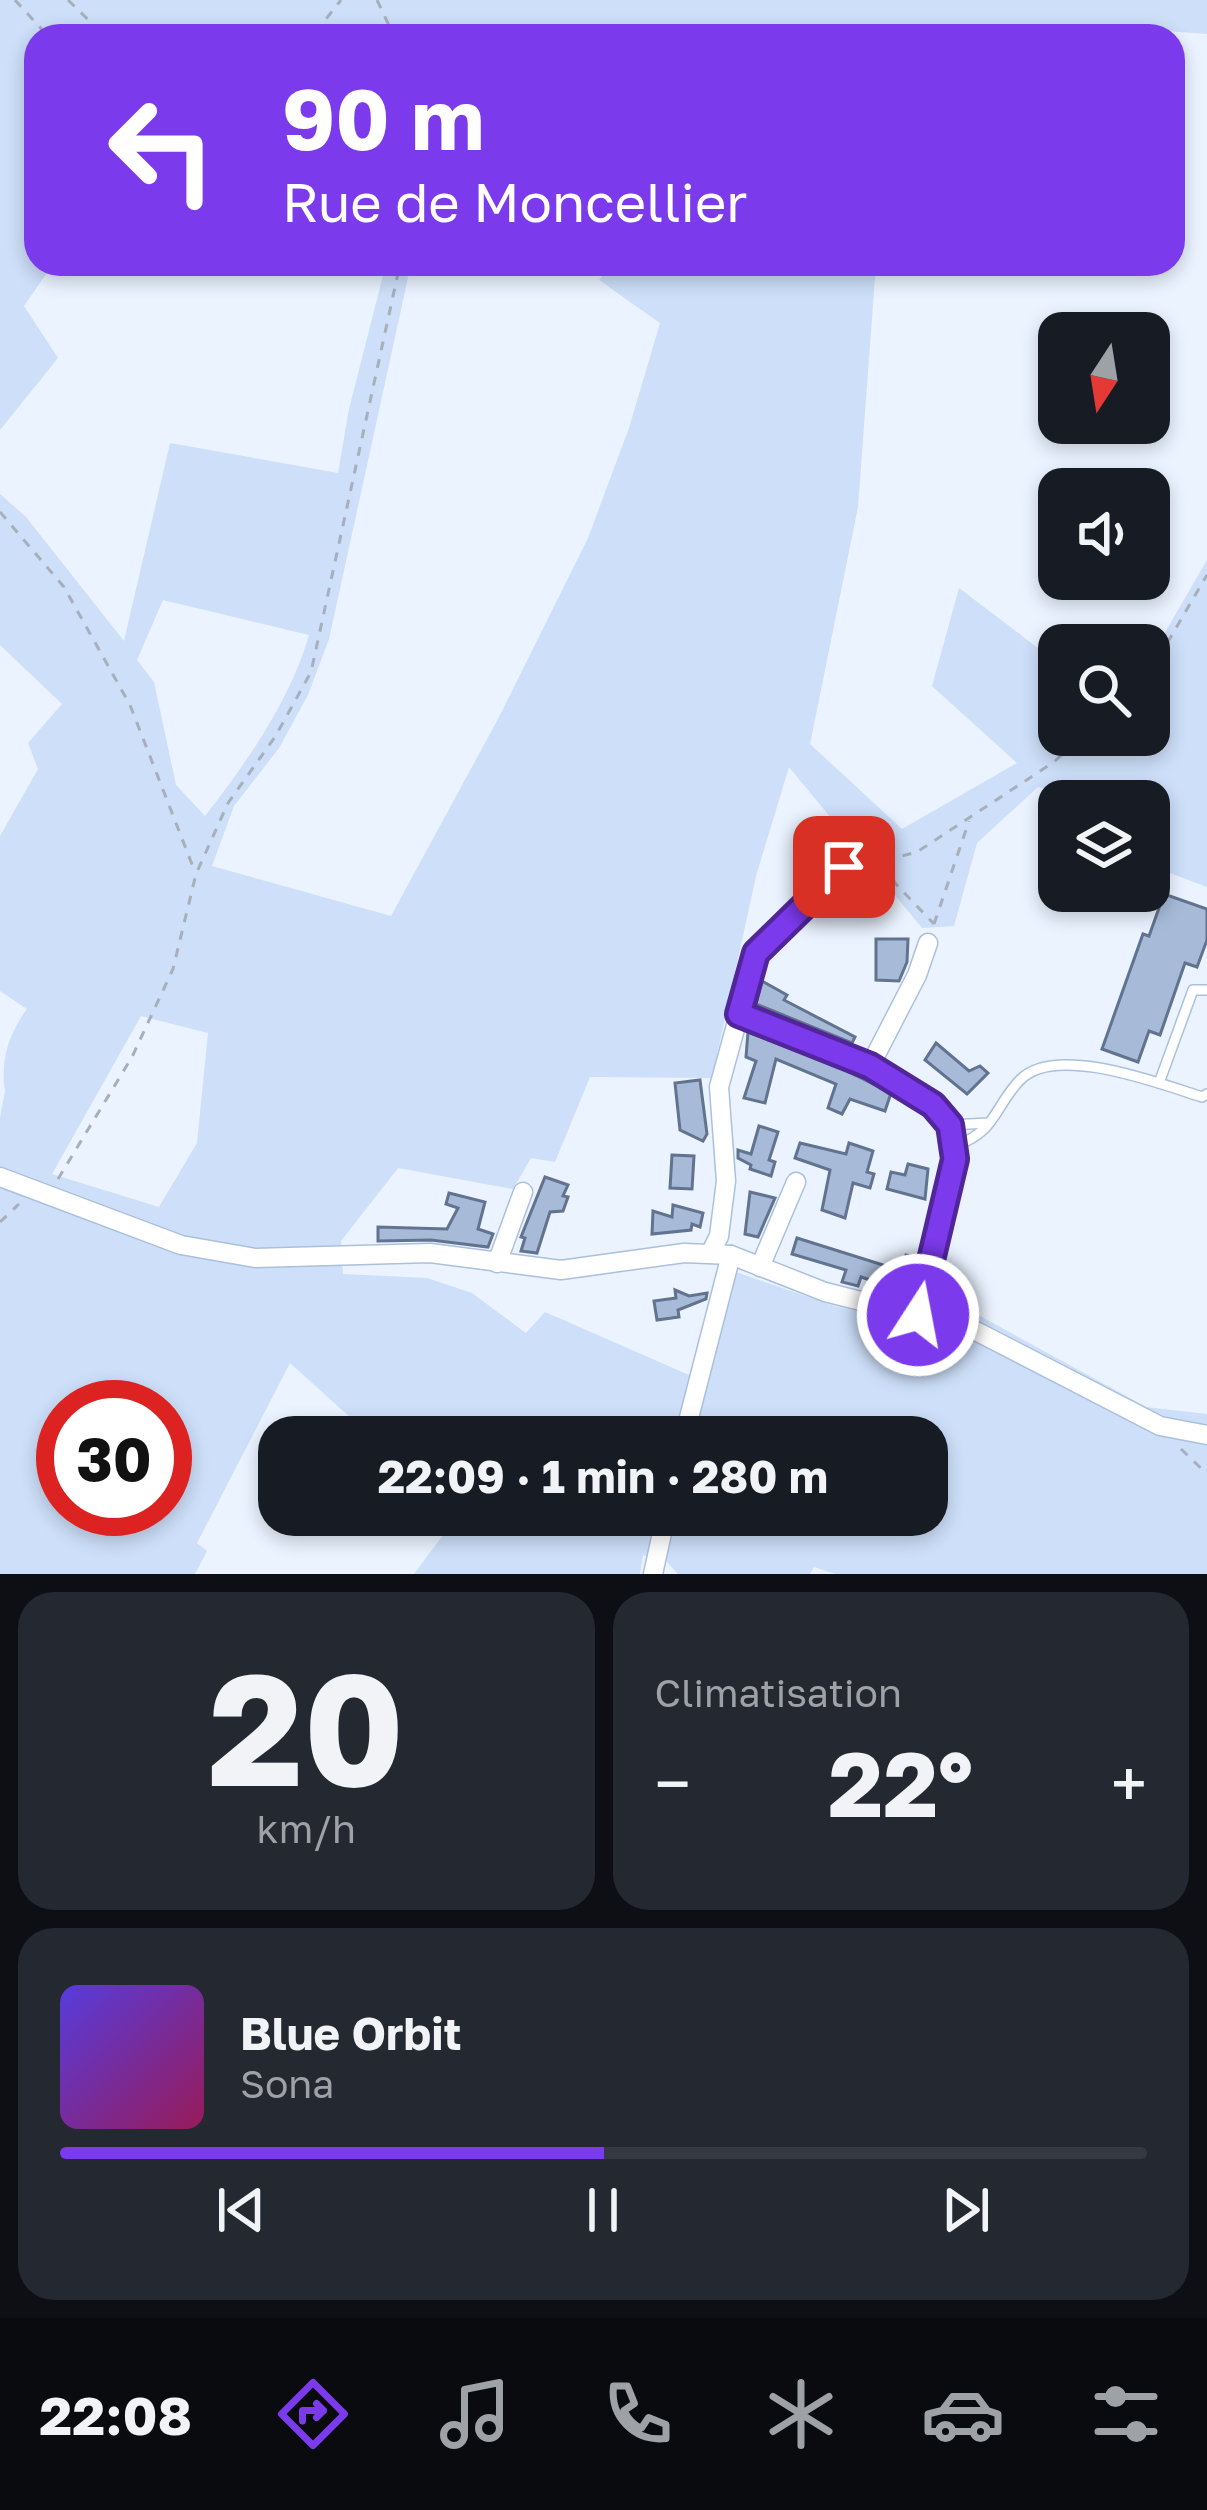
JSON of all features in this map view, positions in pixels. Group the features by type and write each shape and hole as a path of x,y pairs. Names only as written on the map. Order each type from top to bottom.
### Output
{"street":[{"path":"688,1416 721,1254 726,1180 718,1087 756,953 851,864"},
{"path":"870,1066 917,975 931,934"},
{"path":"739,1014 870,1066 933,1105 950,1125 956,1146 918,1315"},
{"path":"0,1177 217,1254 255,1258 430,1252 561,1270 721,1254 847,1298 972,1329 1160,1426 1207,1435"},
{"path":"760,1267 796,1183"},
{"path":"497,1263 524,1192"},
{"path":"656,1572 662,1536"}],"lane":[{"path":"1159,1083 1179,1017 1193,990 1207,990"},
{"path":"956,1146 994,1122 1022,1076 1040,1069 1100,1066 1202,1097 1207,1094"},
{"path":"950,1125 994,1122"}],"path":[{"path":"17,2 29,0"},
{"path":"68,0 93,24"},
{"path":"0,1222 41,1193 132,1057 172,969 196,874 228,803 275,737 311,672 397,276"},
{"path":"0,512 64,586 130,705 196,874"},
{"path":"1170,638 1207,575"},
{"path":"851,864 872,854 891,859 917,852 1060,756"},
{"path":"931,934 969,820"},
{"path":"891,859 894,882 931,934"},
{"path":"1160,1426 1207,1474"}],"shaded area":[{"path":"0,0 1207,0 1207,34 1185,32 1185,24 24,24 24,276 45,276 24,306 58,358 0,430"},
{"path":"383,276 408,276 329,639 308,695 279,748 234,806 212,866 391,916 498,719 588,538 629,428 660,323 599,280 602,276 875,276 858,507 810,744 902,829 1017,763 932,686 959,588 1038,648 1038,756 1170,756 1170,624 1207,560 1207,887 1170,873 1170,780 1038,780 1038,787 977,843 954,926 922,928 789,767 756,876 712,1078 590,1077 555,1162 531,1158 513,1189 398,1168 341,1241 343,1274 427,1278 472,1293 526,1333 545,1312 705,1382 736,1272 834,1306 926,1327 938,1293 1146,1407 1207,1414 1207,1574 835,1574 814,1567 810,1574 678,1574 666,1561 643,1555 640,1574 414,1574 442,1536 948,1536 948,1416 349,1416 290,1363 263,1416 258,1416 258,1425 197,1543 207,1551 195,1574 0,1574 0,1118 7,1048 27,1009 0,991 0,836 38,769 28,743 62,704 0,645 0,494 26,517 124,641 170,443 338,473","holes":["163,600 309,635 266,730 205,816 176,785 154,682 137,660","141,1016 208,1033 197,1143 159,1207 52,1174"]}],"building":[{"path":"1170,896 1207,909 1207,940 1197,967 1185,963 1160,1035 1149,1031 1138,1062 1102,1049 1143,934 1149,936 1158,912 1170,912"},
{"path":"876,939 908,939 907,962 899,981 876,980"},
{"path":"762,981 787,995 784,1000 855,1037 852,1043 756,1004"},
{"path":"748,1032 837,1066 891,1093 885,1111 850,1099 842,1114 828,1108 836,1084 776,1059 765,1103 744,1098 756,1061 746,1057"},
{"path":"936,1043 969,1071 980,1066 988,1073 967,1094 925,1060"},
{"path":"700,1080 707,1134 703,1141 680,1130 675,1083"},
{"path":"759,1126 778,1132 769,1160 775,1162 771,1176 750,1169 751,1165 738,1158 738,1150 751,1154"},
{"path":"800,1143 846,1154 849,1143 873,1151 867,1172 874,1174 870,1188 853,1183 845,1218 822,1210 830,1170 795,1158"},
{"path":"672,1155 694,1156 692,1189 670,1188"},
{"path":"908,1164 928,1169 925,1199 887,1189 891,1172 905,1175"},
{"path":"545,1177 568,1185 563,1196 568,1197 563,1211 550,1212 537,1253 521,1251 525,1238 521,1237"},
{"path":"750,1192 775,1198 758,1237 745,1234"},
{"path":"449,1193 485,1202 478,1229 493,1234 488,1247 431,1240 378,1241 378,1227 447,1229 458,1208 446,1204"},
{"path":"673,1205 703,1213 700,1227 692,1224 691,1230 652,1234 653,1211 672,1217"},
{"path":"797,1238 902,1271 906,1255 919,1258 909,1293 861,1277 858,1286 842,1282 846,1270 792,1254"},
{"path":"675,1290 689,1296 707,1293 706,1299 678,1310 679,1317 657,1320 654,1301 676,1298"}],"route":[{"path":"844,867 756,953 739,1014 870,1066 933,1105 950,1125 955,1159 918,1315"}]}
